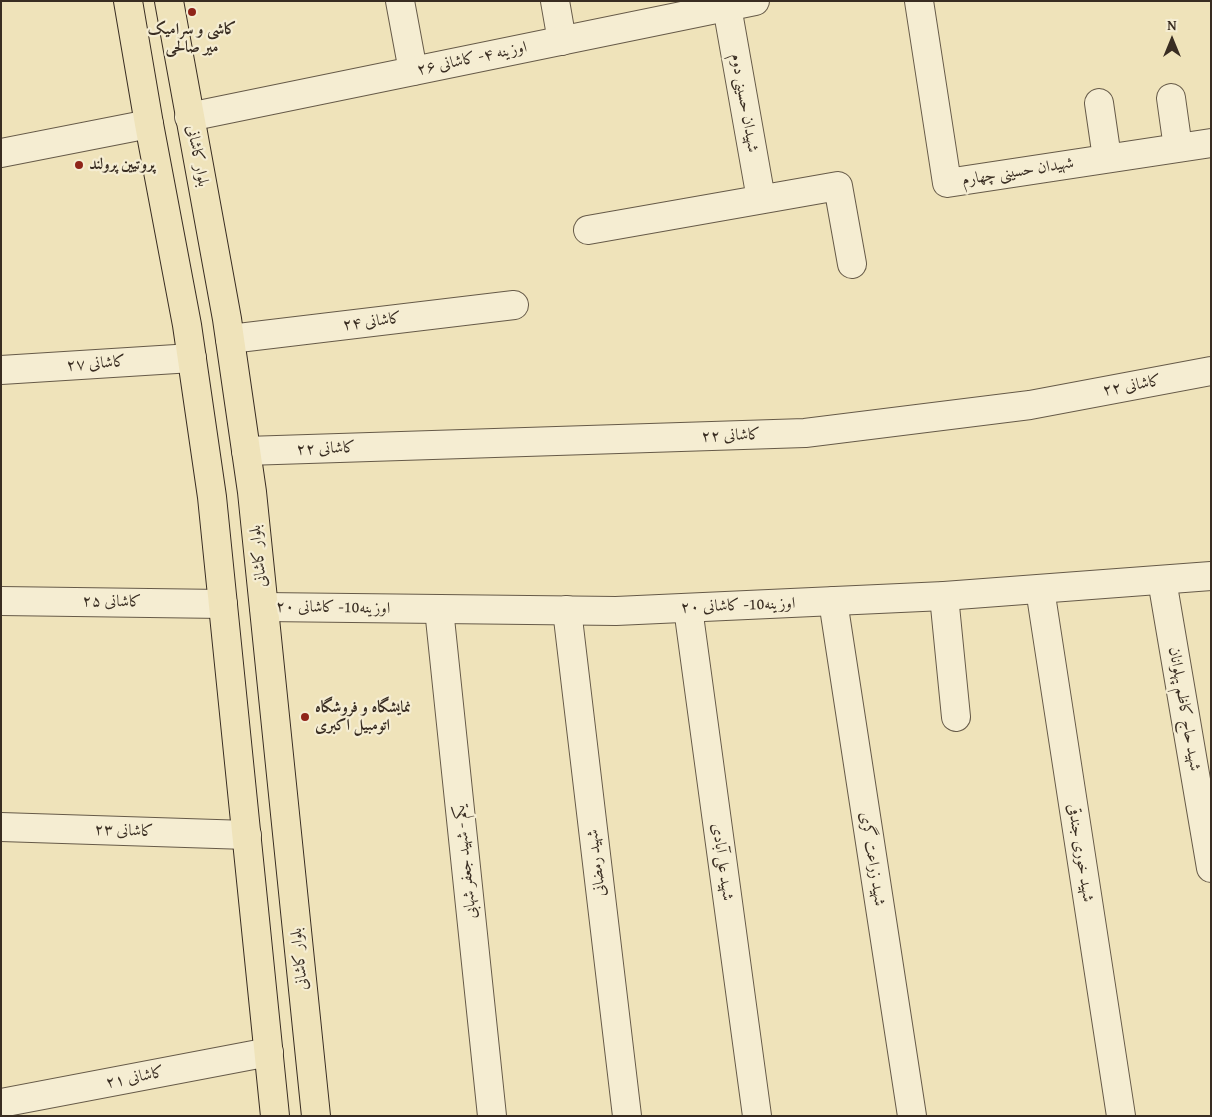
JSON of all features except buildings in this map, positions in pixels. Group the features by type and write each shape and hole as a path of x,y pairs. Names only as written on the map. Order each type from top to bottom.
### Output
{"main road":[{"path":"128,1 185,316 212,497 275,1116"},
{"name":"بلوار کاشانی","path":"169,1 230,339 252,492 316,1116"}],"street":[{"path":"400,1 413,71"},
{"path":"555,1 562,41"},
{"name":"اوزینه ۴- کاشانی ۲۶","path":"189,117 562,41 727,4 755,1"},
{"name":"شهیدان حسینی چهارم","path":"919,1 947,183 1211,143"},
{"name":"شهیدان حسینی دوم","path":"727,4 761,199"},
{"path":"1171,98 1178,148"},
{"path":"1099,102 1107,158"},
{"path":"1,153 149,124"},
{"path":"588,230 838,186 852,264"},
{"name":"۲۴ کاشانی","path":"230,339 514,305"},
{"name":"کاشانی ۲۷","path":"1,370 192,358"},
{"name":"کاشانی ۲۲","path":"246,451 805,433 1030,405 1211,372"},
{"name":"اوزینه10- کاشانی ۲۰","path":"264,607 616,611 944,596 1211,576"},
{"name":"شهید حاج کاظم پهلوانان","path":"1162,580 1211,868"},
{"name":"شهید خوری جندقی","path":"1040,589 1121,1116"},
{"path":"944,596 956,717"},
{"name":"کاشانی ۲۵","path":"1,601 223,604"},
{"name":"شهید زراعت گری","path":"833,602 912,1116"},
{"name":"شهید علی آبادی","path":"688,608 757,1116"},
{"name":"یکم - شهید جعفر شهابی","path":"439,609 492,1116"},
{"name":"شهید رمضانی","path":"568,610 627,1116"},
{"name":"کاشانی ۲۳","path":"1,826 247,835"},
{"name":"کاشانی ۲۱","path":"1,1103 269,1052"}],"place":[{"name":"کاشی و سرامیک میر صالحی","path":"192,12"},
{"name":"پروتیین پرولند","path":"79,165"},
{"name":"نمایشگاه و فروشگاه اتومبیل اکبری","path":"305,717"}]}
